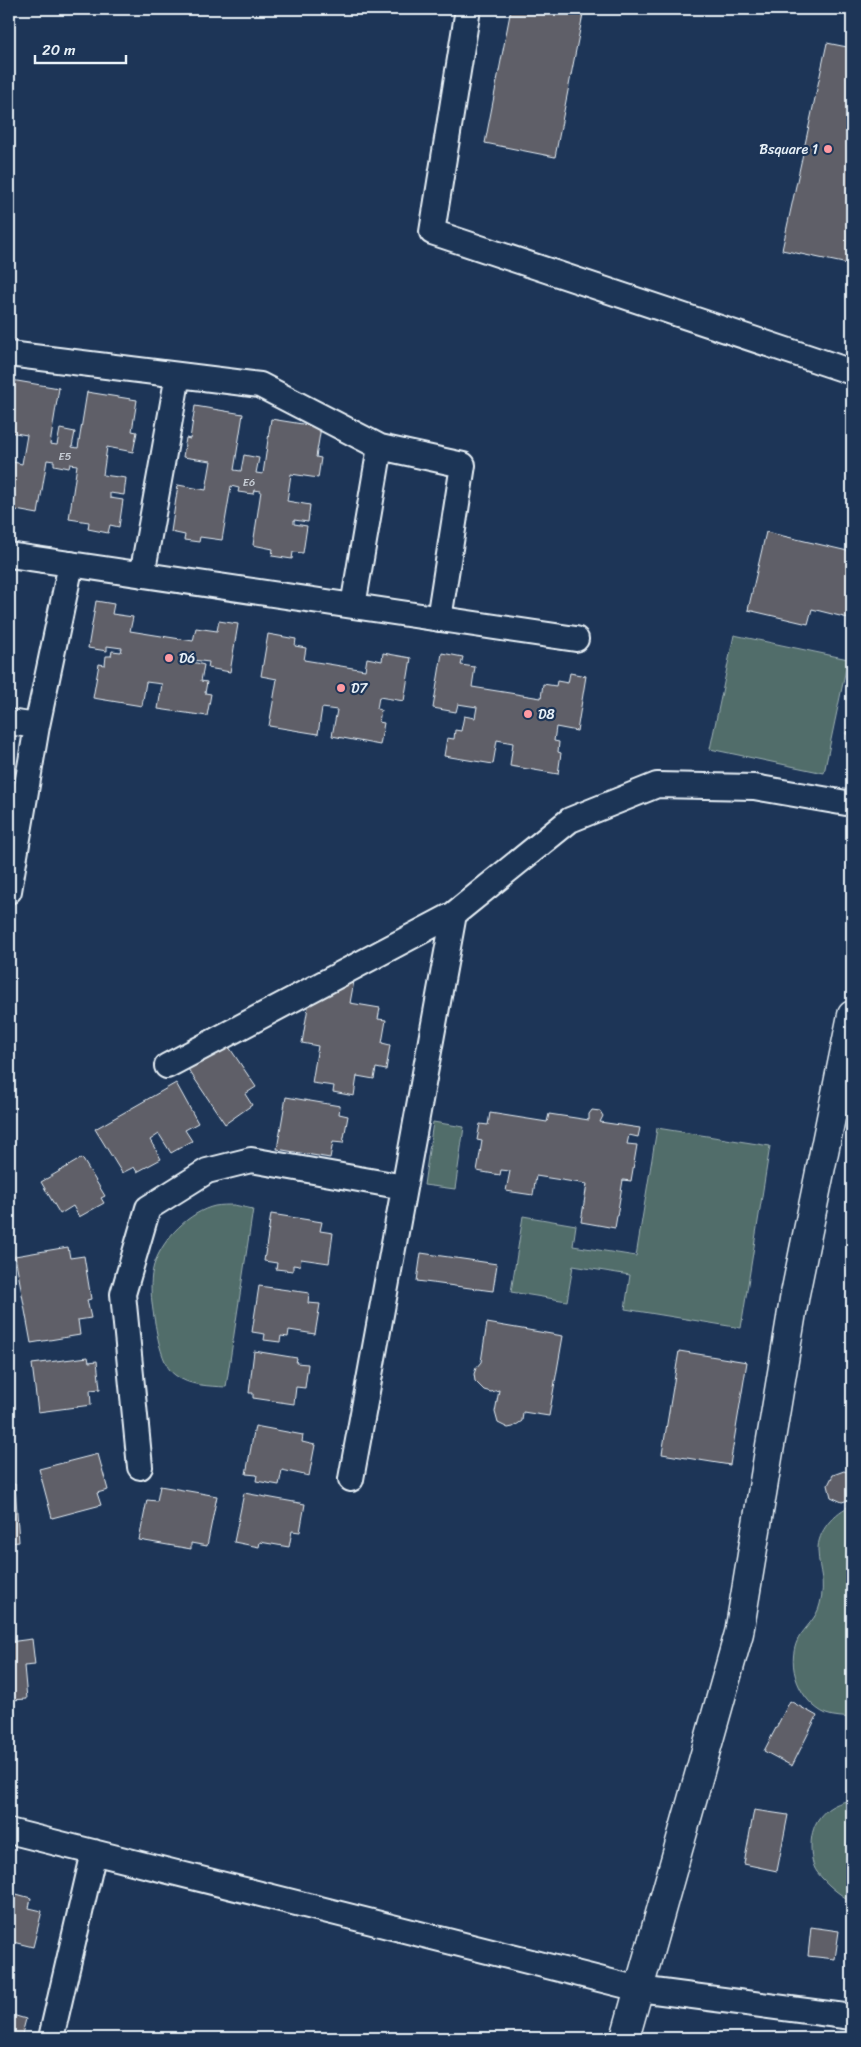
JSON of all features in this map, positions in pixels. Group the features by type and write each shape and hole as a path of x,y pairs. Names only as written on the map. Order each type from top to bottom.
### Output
{"street":[{"path":"468,9 432,232 852,372"},
{"path":"9,354 260,385 380,447 463,465 439,619"},
{"path":"142,575 178,376"},
{"path":"353,606 380,447"},
{"path":"9,555 576,639"},
{"path":"9,891 37,726 71,564"},
{"path":"9,722 37,726"},
{"path":"167,1066 454,914 570,820 657,785 754,787 852,804"},
{"path":"351,1479 454,914"},
{"path":"625,2038 739,1634 795,1294 852,1015"},
{"path":"140,1467 123,1294 148,1208 207,1171 251,1160 404,1187"},
{"path":"9,1831 639,1989 852,2017"},
{"path":"51,2038 94,1852"}],"green space":[{"path":"734,635 848,659 824,773 710,749"},
{"path":"433,1122 464,1127 455,1189 424,1185"},
{"path":"657,1128 770,1146 741,1328 625,1309 630,1275 573,1266 567,1301 511,1292 523,1216 576,1225 573,1246 636,1256"},
{"path":"222,1205 234,1205 253,1209 226,1387 206,1386 181,1379 168,1368 158,1339 152,1307 151,1279 159,1253 179,1227 205,1209"},
{"path":"852,1505 852,1718 826,1714 809,1701 797,1682 793,1660 794,1649 798,1639 814,1618 822,1596 818,1551 820,1536 828,1523 839,1512"},
{"path":"852,1800 852,1902 833,1889 817,1872 812,1860 811,1846 814,1828 822,1815 835,1805"}],"building":[{"path":"511,9 584,9 555,157 485,143"},
{"name":"Bsquare 1","path":"827,43 852,48 852,254 848,264 782,250"},
{"path":"11,380 59,388 50,444 57,445 60,429 75,432 72,447 78,448 87,392 137,400 132,431 137,432 133,452 107,447 103,475 126,478 124,495 110,493 110,498 123,500 119,527 110,525 108,533 88,529 89,522 69,519 77,465 70,464 69,468 54,465 54,461 47,460 38,514 16,510 15,516 9,515 9,461 22,464 27,435 9,432"},
{"path":"195,406 243,414 234,470 241,471 244,455 259,458 256,473 263,474 271,419 321,427 316,457 321,458 318,478 291,474 287,501 310,505 308,522 294,520 294,524 307,526 303,553 293,552 292,559 272,556 273,549 253,545 261,491 254,490 253,494 238,492 239,488 231,486 222,540 200,537 199,542 184,540 185,535 171,532 178,485 206,490 211,461 183,457 186,438 190,439"},
{"path":"766,532 852,552 852,619 812,609 808,624 748,610"},
{"name":"D6","path":"96,601 114,604 112,614 133,617 130,631 193,641 196,628 217,631 219,621 238,624 230,672 208,668 209,662 193,660 193,662 204,665 201,681 207,682 205,693 211,694 207,716 158,709 162,684 146,682 142,706 93,698 99,664 105,665 106,656 111,656 112,651 121,652 122,648 107,646 107,651 88,648"},
{"name":"D7","path":"268,634 296,639 295,646 306,648 304,660 365,670 367,658 382,661 383,653 411,658 404,701 379,697 377,709 381,710 379,722 384,723 380,745 332,736 337,710 322,708 318,734 269,726 277,679 261,676"},
{"name":"D8","path":"442,653 463,657 461,665 475,667 472,687 541,698 543,684 556,686 557,681 568,683 570,673 586,676 577,731 556,727 554,741 559,742 558,752 561,753 558,774 510,766 513,743 497,740 493,764 444,756 447,738 454,739 455,730 461,731 464,716 475,718 477,707 458,704 456,712 433,708"},
{"path":"852,702 852,735 846,734"},
{"path":"354,981 350,1003 380,1008 378,1019 386,1020 382,1043 390,1045 386,1070 376,1068 374,1079 357,1076 354,1096 333,1092 334,1086 312,1083 318,1046 302,1043 309,1001"},
{"path":"227,1044 256,1087 245,1094 252,1105 225,1124 188,1069"},
{"path":"176,1083 198,1123 185,1130 192,1141 171,1153 159,1134 150,1140 161,1159 137,1172 134,1167 122,1173 95,1129"},
{"path":"286,1097 340,1106 339,1114 348,1116 343,1143 333,1142 330,1158 277,1149"},
{"path":"592,1110 600,1111 603,1116 600,1122 640,1128 638,1137 629,1135 627,1144 637,1145 631,1181 623,1180 615,1228 581,1222 587,1184 536,1176 533,1195 506,1191 510,1171 501,1170 500,1175 477,1171 482,1141 477,1140 480,1124 488,1125 490,1113 547,1122 549,1114 589,1120 589,1114"},
{"path":"82,1158 105,1196 101,1198 104,1203 79,1217 73,1206 60,1214 41,1182"},
{"path":"271,1214 322,1222 320,1231 333,1233 329,1263 301,1259 300,1266 293,1265 293,1271 276,1269 277,1263 264,1261"},
{"path":"68,1247 70,1258 84,1256 91,1299 87,1300 91,1318 78,1320 80,1335 31,1343 15,1256"},
{"path":"421,1253 497,1264 493,1291 417,1281"},
{"path":"259,1286 309,1293 308,1303 320,1304 315,1334 289,1330 288,1337 281,1336 280,1342 264,1340 265,1334 252,1332"},
{"path":"487,1323 563,1336 549,1416 523,1412 522,1421 513,1427 508,1428 498,1423 495,1412 499,1390 491,1392 484,1390 475,1381 474,1374 481,1362"},
{"path":"254,1351 297,1358 296,1363 308,1364 305,1388 296,1387 294,1404 253,1398 253,1393 249,1393"},
{"path":"679,1351 747,1362 730,1465 662,1454"},
{"path":"88,1357 89,1362 97,1361 100,1389 90,1390 91,1405 38,1412 32,1364"},
{"path":"255,1426 303,1435 302,1442 315,1445 309,1476 282,1470 279,1485 256,1481 257,1475 246,1474"},
{"path":"9,1433 11,1456 9,1457"},
{"path":"98,1454 108,1490 97,1493 101,1505 52,1518 39,1469"},
{"path":"844,1471 852,1474 852,1499 842,1502 831,1497 828,1485 833,1475"},
{"path":"15,1484 19,1542 9,1543 9,1485"},
{"path":"160,1486 217,1496 207,1546 191,1543 191,1549 139,1540 147,1500 157,1501"},
{"path":"244,1493 305,1504 300,1532 292,1531 289,1547 260,1542 259,1547 234,1542"},
{"path":"32,1639 35,1665 24,1666 27,1699 11,1700 9,1693 9,1642"},
{"path":"790,1701 817,1716 792,1766 764,1751"},
{"path":"754,1810 788,1815 777,1871 744,1864"},
{"path":"9,1892 31,1898 29,1908 42,1911 33,1947 9,1941"},
{"path":"811,1927 839,1931 835,1959 808,1956"},
{"path":"9,2014 26,2019 21,2038 9,2038"},
{"path":"487,2035 502,2038 486,2038"}],"place":[{"name":"Bsquare 1","path":"828,149"},
{"name":"D6","path":"169,658"},
{"name":"D7","path":"341,688"},
{"name":"D8","path":"528,714"}]}
